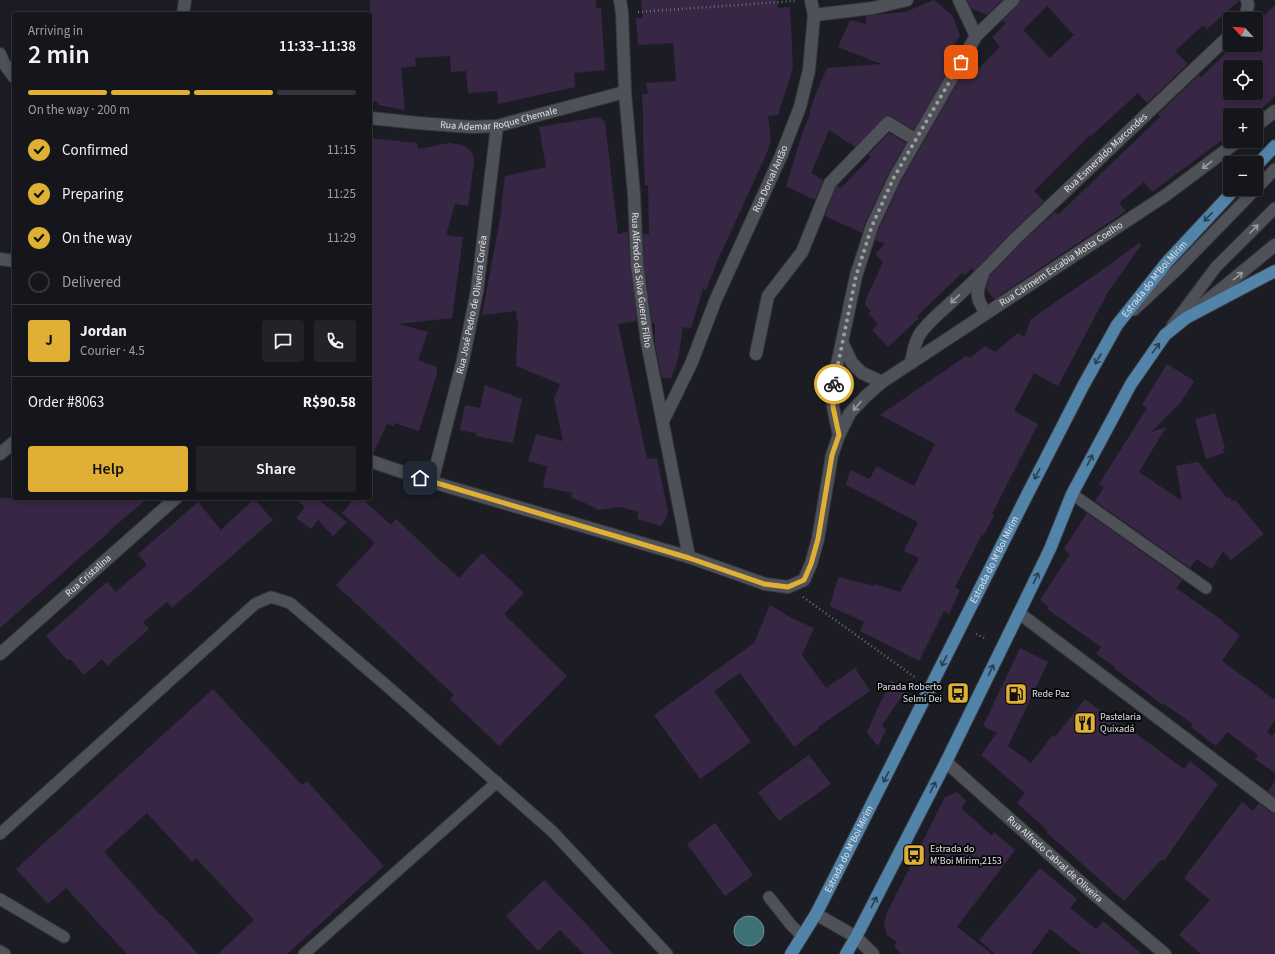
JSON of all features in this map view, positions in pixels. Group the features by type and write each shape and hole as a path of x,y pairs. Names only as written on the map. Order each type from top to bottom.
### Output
{"main road":[{"path":"1263,159 1275,146"},
{"name":"Estrada do M'Boi Mirim","path":"791,954 816,914 867,816 1082,386 1117,325 1167,262 1228,196"},
{"path":"846,954 946,762 1001,648 1020,613 1050,549 1072,494 1131,384 1165,335 1186,318 1275,270"}],"street":[{"path":"183,12 185,0"},
{"name":"Rua Alfredo da Silva Guerra Filho","path":"620,0 634,195 637,264 647,342 689,558"},
{"name":"Rua Dorval Antão","path":"662,421 691,364 716,299 781,156 800,107 809,70 814,15 811,0"},
{"path":"814,15 873,8 907,0"},
{"path":"959,0 976,36"},
{"path":"839,435 833,407 834,378 856,276 872,226 894,177 976,36 1013,0"},
{"path":"1246,12 1248,5 1247,0"},
{"name":"Rua Esmeraldo Marcondes","path":"911,363 914,347 922,332 984,272 1015,239 1223,42"},
{"path":"0,54 3,62 12,74"},
{"name":"Rua Ademar Roque Chemale","path":"372,118 471,127 497,126 626,92"},
{"path":"1263,120 1275,111"},
{"path":"756,354 768,296 802,252 830,183 888,123 916,140"},
{"name":"Rua José Pedro de Oliveira Corrêa","path":"432,482 463,360 477,291 497,126"},
{"name":"Rua Cármem Escabia Motta Coelho","path":"788,587 804,580 811,564 818,539 832,455 839,435 850,413 864,396 882,382 1166,195 1229,148"},
{"path":"1186,318 1273,247"},
{"path":"0,259 12,261"},
{"name":"Rua Esmeraldo Marcondes","path":"984,272 978,286 977,295 979,304 986,313"},
{"path":"842,342 852,363 862,373 882,382"},
{"path":"0,454 12,444"},
{"path":"372,462 432,482 689,558 764,584 788,587"},
{"name":"Rua Cristalina","path":"0,654 174,500"},
{"path":"1020,613 1275,806"},
{"name":"Rua Alfredo Cabral de Oliveira","path":"946,762 1095,895 1165,954"},
{"path":"816,914 856,937 873,954"}],"lane":[{"path":"1263,182 1275,169"},
{"path":"1117,325 1179,268 1249,196"},
{"path":"1165,335 1216,266 1275,208"},
{"path":"1072,494 1206,588"},
{"path":"0,834 255,604 272,597 290,602 388,686 560,838 668,954"},
{"path":"304,954 497,782"},
{"path":"769,896 802,936"},
{"path":"0,899 64,937"},
{"path":"0,951 5,954"}],"path":[{"path":"622,13 800,0"},
{"path":"788,587 930,688"},
{"path":"962,626 1001,648"}],"water":[{"path":"749,916 755,917 763,925 763,937 755,945 749,946 743,945 735,937 734,931 735,925 743,917"}],"building":[{"path":"370,0 596,0 596,8 601,8 605,70 574,73 575,87 498,104 497,91 468,93 466,71 451,72 450,56 415,58 416,66 401,68 405,110 378,105 378,102 372,101 372,12 370,12"},
{"path":"641,0 777,0 778,8 790,7 793,68 778,115 768,116 771,140 766,155 717,262 706,290 703,289 691,328 683,327 678,360 671,378 662,378 655,344 655,324 652,323 644,263 643,234 649,234 648,185 645,185 642,94 648,94 646,83 676,81 673,43 638,45 636,18 643,18"},
{"path":"934,0 952,15 960,35 954,46 959,51 914,130 892,117 886,116 855,147 829,130 811,173 823,180 815,200 786,186 804,128 811,112 809,113 827,68 881,64 838,47 850,20 866,24 866,16 905,12"},
{"path":"967,0 1002,0 987,15 971,8"},
{"path":"1020,0 1240,0 1226,12 1223,12 1223,15 1207,29 1203,25 1175,51 1188,64 1147,103 1138,93 1091,136 1090,135 1034,191 1044,201 974,271 972,268 964,276 962,273 917,316 919,318 888,347 872,330 878,324 868,313 871,311 865,304 883,262 875,254 885,244 875,240 902,180 970,61 978,69 1000,47 992,37 1006,23 1002,21 1018,5","holes":["1047,6 1074,35 1050,58 1023,30"]},
{"path":"1275,5 1275,95 1270,101 1262,108 1223,108 1223,139 1152,192 1144,182 1119,203 1126,211 994,299 986,288 990,276 1020,244 1055,212 1058,215 1160,117 1158,114 1199,75 1201,77 1227,52 1263,52 1263,17"},
{"path":"599,117 605,122 618,234 628,232 630,265 637,321 618,324 647,459 657,458 668,512 661,526 637,519 639,512 620,507 599,510 571,498 572,493 543,487 547,466 528,461 536,434 563,441 554,399 560,384 516,366 518,320 516,311 482,315 502,208 501,209 505,176 546,167 539,127"},
{"path":"889,133 906,143 888,174 865,223 862,233 825,216 836,187 841,188 871,157 868,155"},
{"path":"372,138 417,143 418,149 449,143 462,145 473,154 474,162 468,206 455,204 446,235 463,237 452,318 398,324 428,332 418,360 437,367 437,374 419,431 395,423 393,426 387,424 373,454"},
{"path":"1139,243 1141,245 1107,294 1058,386 1034,373 1014,411 1038,424 992,514 994,515 984,535 982,535 955,587 960,590 949,614 944,611 919,661 860,631 864,622 830,606 838,577 874,586 875,584 900,592 919,558 904,551 918,522 846,485 850,470 870,479 876,466 914,486 935,444 880,415 966,356 970,358 985,346 995,352 1018,333 1024,337 1031,319"},
{"path":"1167,364 1194,381 1181,402 1151,432 1166,427 1139,472 1182,501 1176,466 1198,462 1227,498 1229,497 1233,501 1235,500 1264,534 1231,560 1223,551 1212,569 1197,559 1190,568 1095,501 1104,487 1099,484 1147,408 1142,405"},
{"path":"485,385 522,399 513,443 476,436 476,433 460,430 465,405 480,408"},
{"path":"1215,413 1225,448 1223,449 1224,453 1206,459 1195,419"},
{"path":"0,498 12,498 12,500 146,500 110,530 0,628"},
{"path":"253,500 255,500 273,520 172,608 167,602 143,622 149,629 107,666 102,659 84,675 70,659 68,661 46,636 107,582 116,592 147,565 138,554 198,502 221,530"},
{"path":"298,500 319,500 347,522 333,536 318,520 311,529 296,518 305,507"},
{"path":"353,500 363,500 391,525 396,519 459,578 482,553 524,593 504,614 567,676 499,746 450,699 454,695 336,585 375,543 342,513"},
{"path":"1087,513 1182,580 1176,588 1223,621 1240,635 1222,661 1275,700 1275,720 1267,732 1272,736 1275,732 1275,773 1255,759 1258,755 1227,732 1216,746 1191,727 1193,724 1164,704 1163,705 1096,654 1101,647 1047,609 1049,607 1040,600 1070,554 1064,549"},
{"path":"770,605 793,619 814,628 802,655 826,688 855,668 870,691 818,727 819,728 794,747 740,673 714,691 751,742 700,779 654,715 754,643"},
{"path":"1020,648 1048,662 1008,746 1031,763 1053,735 1055,737 1085,699 1121,726 1123,724 1184,769 1190,761 1218,784 1164,861 1162,859 1124,901 1046,832 1048,831 1017,803 1025,793 981,755 997,733 983,726"},
{"path":"891,680 906,690 882,725 886,730 878,746 867,732"},
{"path":"213,689 302,785 307,781 384,866 287,954 218,954 254,920 196,858 192,862 147,813 104,852 161,916 162,915 198,954 127,954 66,888 48,904 16,869"},
{"path":"809,755 831,784 779,821 758,792"},
{"path":"1275,781 1275,797 1268,791"},
{"path":"957,792 966,801 961,808 992,836 994,832 1015,850 957,927 992,954 901,954 894,946 897,942 887,935 884,924 886,915 945,797"},
{"path":"1242,802 1253,811 1259,803 1270,812 1275,813 1275,954 1201,954 1179,935 1210,900 1184,878"},
{"path":"715,823 753,875 725,896 687,844"},
{"path":"1040,868 1077,899 1070,908 1096,929 1103,921 1142,954 1082,954 1050,929 1031,954 995,954 979,940"},
{"path":"544,880 613,954 584,954 560,930 538,951 506,916"}],"way so far":[{"path":"834,384 856,276 872,226 894,177 961,62"}],"place":[{"name":"Parada Roberto Selmi Dei","path":"958,693"},
{"name":"Rede Paz","path":"1016,694"},
{"name":"Pastelaria Quixadá","path":"1085,723"},
{"name":"Estrada do M'Boi Mirim,2153","path":"914,855"}],"route":[{"path":"420,478 689,558 764,584 788,587 804,580 811,564 818,539 832,455 839,435 833,407 834,384"}]}
